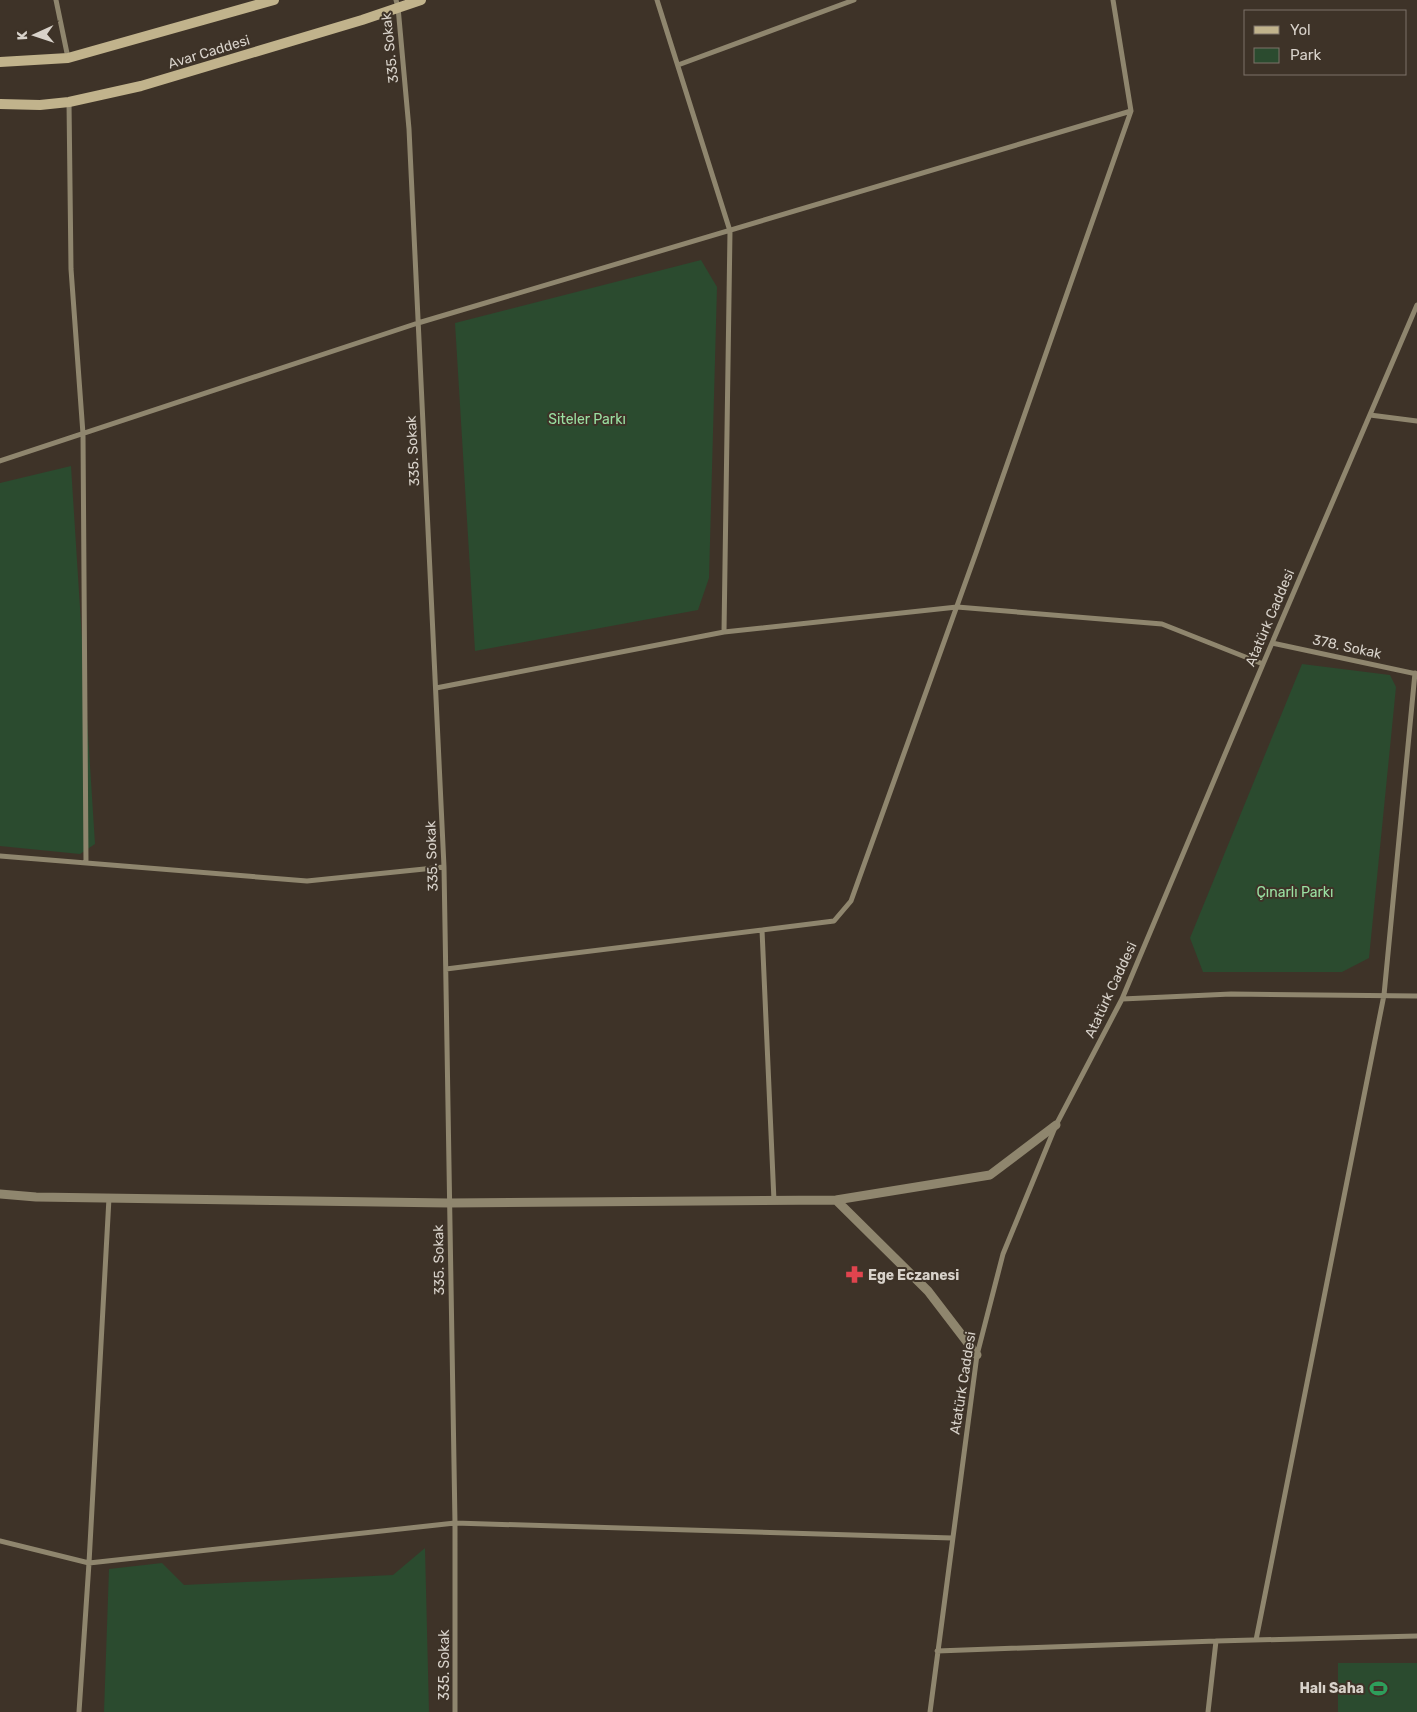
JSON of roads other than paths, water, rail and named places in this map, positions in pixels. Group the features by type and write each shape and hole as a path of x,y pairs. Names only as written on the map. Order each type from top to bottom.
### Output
{"main road":[{"path":"0,62 68,58 274,0"},
{"name":"Avar Caddesi","path":"0,104 40,105 68,102 141,86 397,4 421,0"}],"street":[{"path":"56,0 68,58"},
{"path":"658,0 730,231 724,632"},
{"path":"678,65 854,0"},
{"path":"446,969 834,921 851,902 1131,111 1114,0"},
{"name":"335. Sokak","path":"397,4 409,128 444,866 455,1523 455,1712"},
{"path":"68,102 71,269 83,434 86,863"},
{"path":"0,461 418,323 1131,111"},
{"name":"Atatürk Caddesi","path":"930,1712 977,1355 1003,1254 1056,1124 1122,999 1417,305"},
{"path":"1370,415 1417,421"},
{"path":"436,688 724,632 957,607 1162,624 1263,664"},
{"name":"378. Sokak","path":"1272,643 1416,673"},
{"path":"1256,1640 1384,995 1416,673"},
{"path":"0,856 307,881 444,866"},
{"path":"762,930 774,1201"},
{"path":"1122,999 1231,994 1417,996"},
{"path":"0,1194 36,1197 449,1203 836,1200 990,1175 1056,1124"},
{"path":"79,1712 109,1198"},
{"path":"836,1200 928,1291 977,1355"},
{"path":"0,1541 89,1563 455,1523 952,1538"},
{"path":"937,1651 1417,1636"},
{"path":"1208,1712 1216,1641"}],"place":[{"name":"Ege Eczanesi","path":"854,1275"},
{"name":"Halı Saha","path":"1378,1688"}],"park label":[{"name":"Siteler Parkı","path":"587,419"},
{"name":"Çınarlı Parkı","path":"1295,892"}]}
